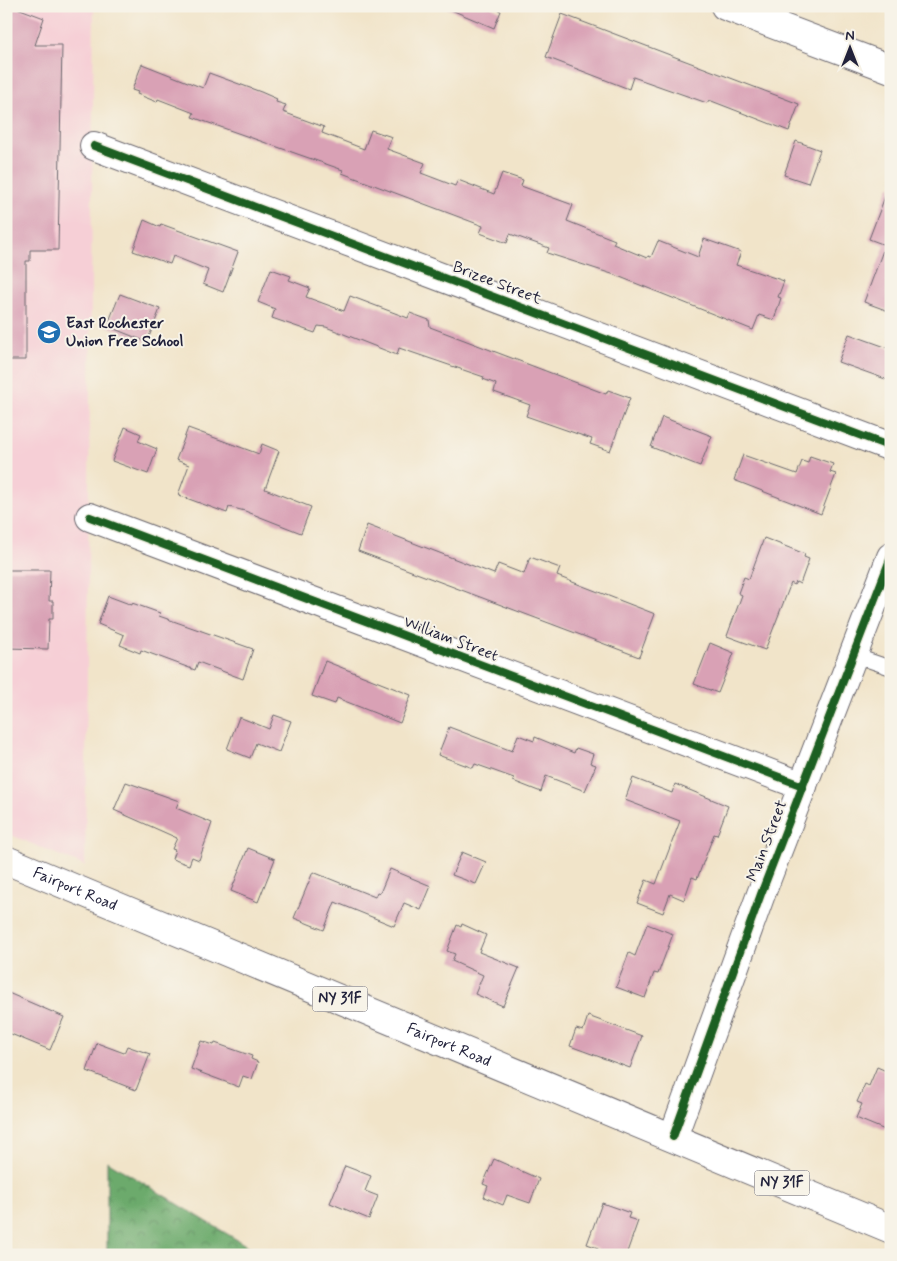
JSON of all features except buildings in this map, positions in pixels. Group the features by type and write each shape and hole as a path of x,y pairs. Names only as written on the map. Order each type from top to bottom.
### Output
{"street":[{"path":"725,6 891,69"},
{"name":"Brizee Street","path":"94,146 891,446"},
{"name":"William Street","path":"90,518 803,786"},
{"name":"Main Street","path":"673,1137 803,786 891,557"},
{"name":"Fairport Road","path":"6,860 891,1229"}],"lane":[{"path":"853,655 891,668"}],"shaded area":[{"name":"East Rochester Union Free School","path":"6,6 94,6 85,866 6,833"}],"green space":[{"path":"107,1161 262,1255 107,1255"}],"cycle path":[{"path":"94,146 891,447"},
{"path":"90,517 803,786"},
{"path":"673,1137 761,894 891,557"}],"place":[{"name":"East Rochester Union Free School","path":"49,332"}]}
